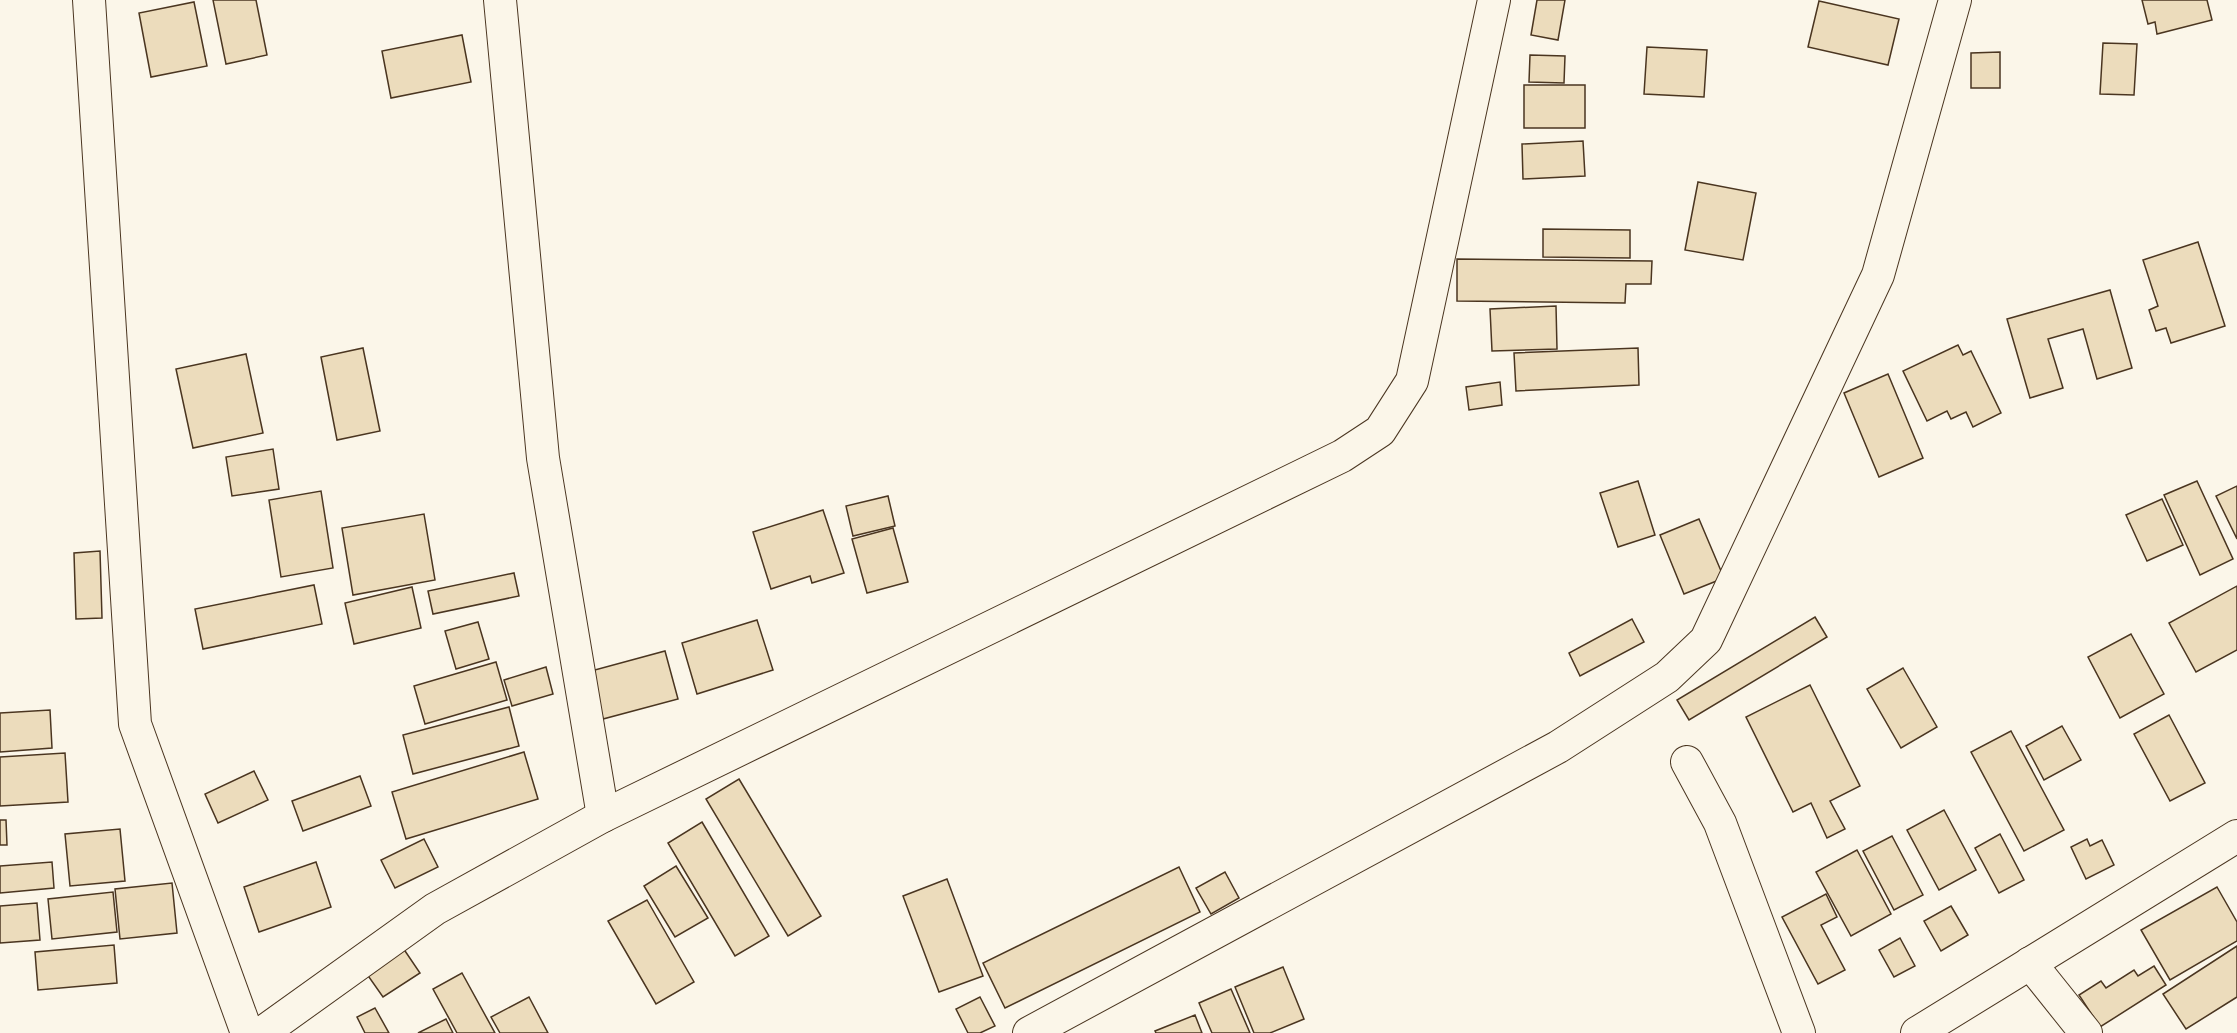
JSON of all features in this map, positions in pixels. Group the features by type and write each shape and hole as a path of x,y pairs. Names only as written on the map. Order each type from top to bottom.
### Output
{"street":[{"path":"89,0 135,724 248,1033"},
{"path":"500,0 543,458 603,816"},
{"path":"262,1033 435,909 603,816 1342,456 1380,431 1412,381 1494,0"},
{"path":"1029,1033 1558,747 1667,677 1706,640 1878,275 1955,0"},
{"path":"1687,762 1719,823 1799,1033"},
{"path":"1917,1033 2237,836"},
{"path":"2030,963 2086,1033"}],"building":[{"path":"213,0 256,0 267,55 226,64"},
{"path":"1537,0 1565,0 1558,40 1531,35"},
{"path":"2142,0 2207,0 2212,20 2157,34 2155,22 2148,24"},
{"path":"1819,1 1899,19 1888,65 1808,47"},
{"path":"194,2 207,66 151,77 139,13"},
{"path":"462,35 471,82 391,98 382,51"},
{"path":"2103,43 2137,44 2134,95 2100,94"},
{"path":"1647,47 1707,50 1704,97 1644,94"},
{"path":"2000,52 2000,88 1971,88 1971,53"},
{"path":"1530,55 1565,56 1564,83 1529,82"},
{"path":"1524,85 1585,85 1585,128 1524,128"},
{"path":"1583,141 1585,176 1523,179 1522,144"},
{"path":"1698,182 1756,193 1743,260 1685,250"},
{"path":"1543,229 1630,230 1630,258 1543,257"},
{"path":"2198,242 2225,326 2171,343 2166,328 2156,331 2149,310 2158,306 2143,260"},
{"path":"1457,259 1652,261 1651,284 1626,284 1625,303 1457,301"},
{"path":"2110,290 2132,368 2097,379 2083,329 2048,339 2063,388 2030,398 2007,319"},
{"path":"1556,306 1557,349 1492,351 1490,309"},
{"path":"1958,345 1963,355 1971,351 2001,413 1973,427 1966,412 1951,419 1947,411 1927,421 1903,371"},
{"path":"363,348 380,431 337,440 321,357"},
{"path":"1638,348 1639,385 1516,391 1514,353"},
{"path":"246,354 263,433 193,448 176,369"},
{"path":"1888,374 1923,458 1879,477 1844,393"},
{"path":"1500,382 1502,405 1469,410 1466,387"},
{"path":"273,449 279,489 232,496 226,457"},
{"path":"1638,481 1655,535 1618,547 1600,493"},
{"path":"2197,481 2233,559 2200,575 2164,495"},
{"path":"2237,486 2237,539 2216,496"},
{"path":"321,491 333,568 281,577 269,500"},
{"path":"888,496 895,526 853,536 846,506"},
{"path":"2162,499 2183,545 2147,561 2126,515"},
{"path":"823,510 844,573 812,583 810,576 771,589 753,532"},
{"path":"424,514 435,580 353,595 342,528"},
{"path":"1699,519 1724,578 1684,594 1660,535"},
{"path":"893,528 908,582 867,593 852,539"},
{"path":"100,551 102,618 76,619 74,553"},
{"path":"514,573 519,596 433,614 428,591"},
{"path":"314,585 322,624 203,649 195,609"},
{"path":"2237,586 2237,650 2196,672 2169,623"},
{"path":"412,587 421,628 354,644 345,603"},
{"path":"1815,617 1827,637 1689,720 1677,700"},
{"path":"1632,619 1644,642 1580,676 1569,653"},
{"path":"757,620 773,670 697,694 682,643"},
{"path":"478,622 489,659 456,669 445,631"},
{"path":"2131,634 2164,694 2120,718 2088,657"},
{"path":"665,651 678,699 603,719 591,671"},
{"path":"496,662 507,700 425,724 414,686"},
{"path":"546,667 553,694 512,706 504,680"},
{"path":"1903,668 1937,727 1901,748 1867,689"},
{"path":"1810,685 1860,786 1830,801 1845,829 1827,838 1811,803 1793,812 1746,717"},
{"path":"509,707 519,746 413,774 403,735"},
{"path":"50,710 52,748 0,752 0,713"},
{"path":"2169,715 2205,783 2170,801 2134,734"},
{"path":"2062,726 2081,760 2044,780 2026,746"},
{"path":"2011,731 2064,830 2024,851 1971,752"},
{"path":"524,752 538,799 406,839 392,792"},
{"path":"65,753 68,802 0,806 0,757"},
{"path":"254,771 268,800 218,823 205,794"},
{"path":"360,776 371,806 303,831 292,801"},
{"path":"739,779 821,916 788,936 706,799"},
{"path":"1944,810 1976,870 1939,890 1907,830"},
{"path":"0,820 6,820 7,845 0,845"},
{"path":"702,822 769,936 735,956 668,843"},
{"path":"120,829 125,881 70,886 65,834"},
{"path":"2000,834 2024,880 1999,893 1975,848"},
{"path":"1892,836 1923,895 1894,910 1863,851"},
{"path":"424,839 438,867 395,888 381,860"},
{"path":"2087,839 2090,846 2102,840 2114,865 2086,879 2071,847"},
{"path":"1857,850 1891,914 1851,936 1816,872"},
{"path":"52,862 54,888 0,893 0,866"},
{"path":"316,862 331,907 259,932 244,887"},
{"path":"676,866 708,918 675,937 644,886"},
{"path":"1179,867 1200,912 1005,1008 983,963"},
{"path":"1225,872 1239,898 1211,914 1196,888"},
{"path":"947,879 983,976 939,992 903,896"},
{"path":"172,883 177,933 120,939 115,889"},
{"path":"2217,887 2237,922 2237,941 2170,980 2141,930"},
{"path":"113,892 117,932 52,939 48,899"},
{"path":"1826,894 1837,917 1821,925 1845,970 1818,984 1782,917"},
{"path":"647,900 694,982 656,1004 608,921"},
{"path":"37,903 40,940 0,943 0,906"},
{"path":"1951,906 1968,935 1941,951 1924,921"},
{"path":"1900,938 1915,966 1894,977 1879,950"},
{"path":"114,945 117,983 38,990 35,952"},
{"path":"401,945 420,973 383,997 364,970"},
{"path":"2237,946 2237,997 2186,1029 2163,994"},
{"path":"2154,966 2166,985 2100,1027 2079,995 2101,981 2106,988 2134,970 2138,976"},
{"path":"1283,967 1304,1019 1270,1033 1254,1033 1235,987"},
{"path":"462,973 495,1033 457,1033 433,989"},
{"path":"1231,989 1250,1033 1212,1033 1199,1003"},
{"path":"529,997 548,1033 500,1033 491,1017"},
{"path":"980,997 995,1026 980,1033 968,1033 956,1009"},
{"path":"375,1008 389,1033 365,1033 357,1017"},
{"path":"1195,1015 1202,1033 1156,1033 1155,1031"},
{"path":"446,1019 453,1033 418,1033"}]}
